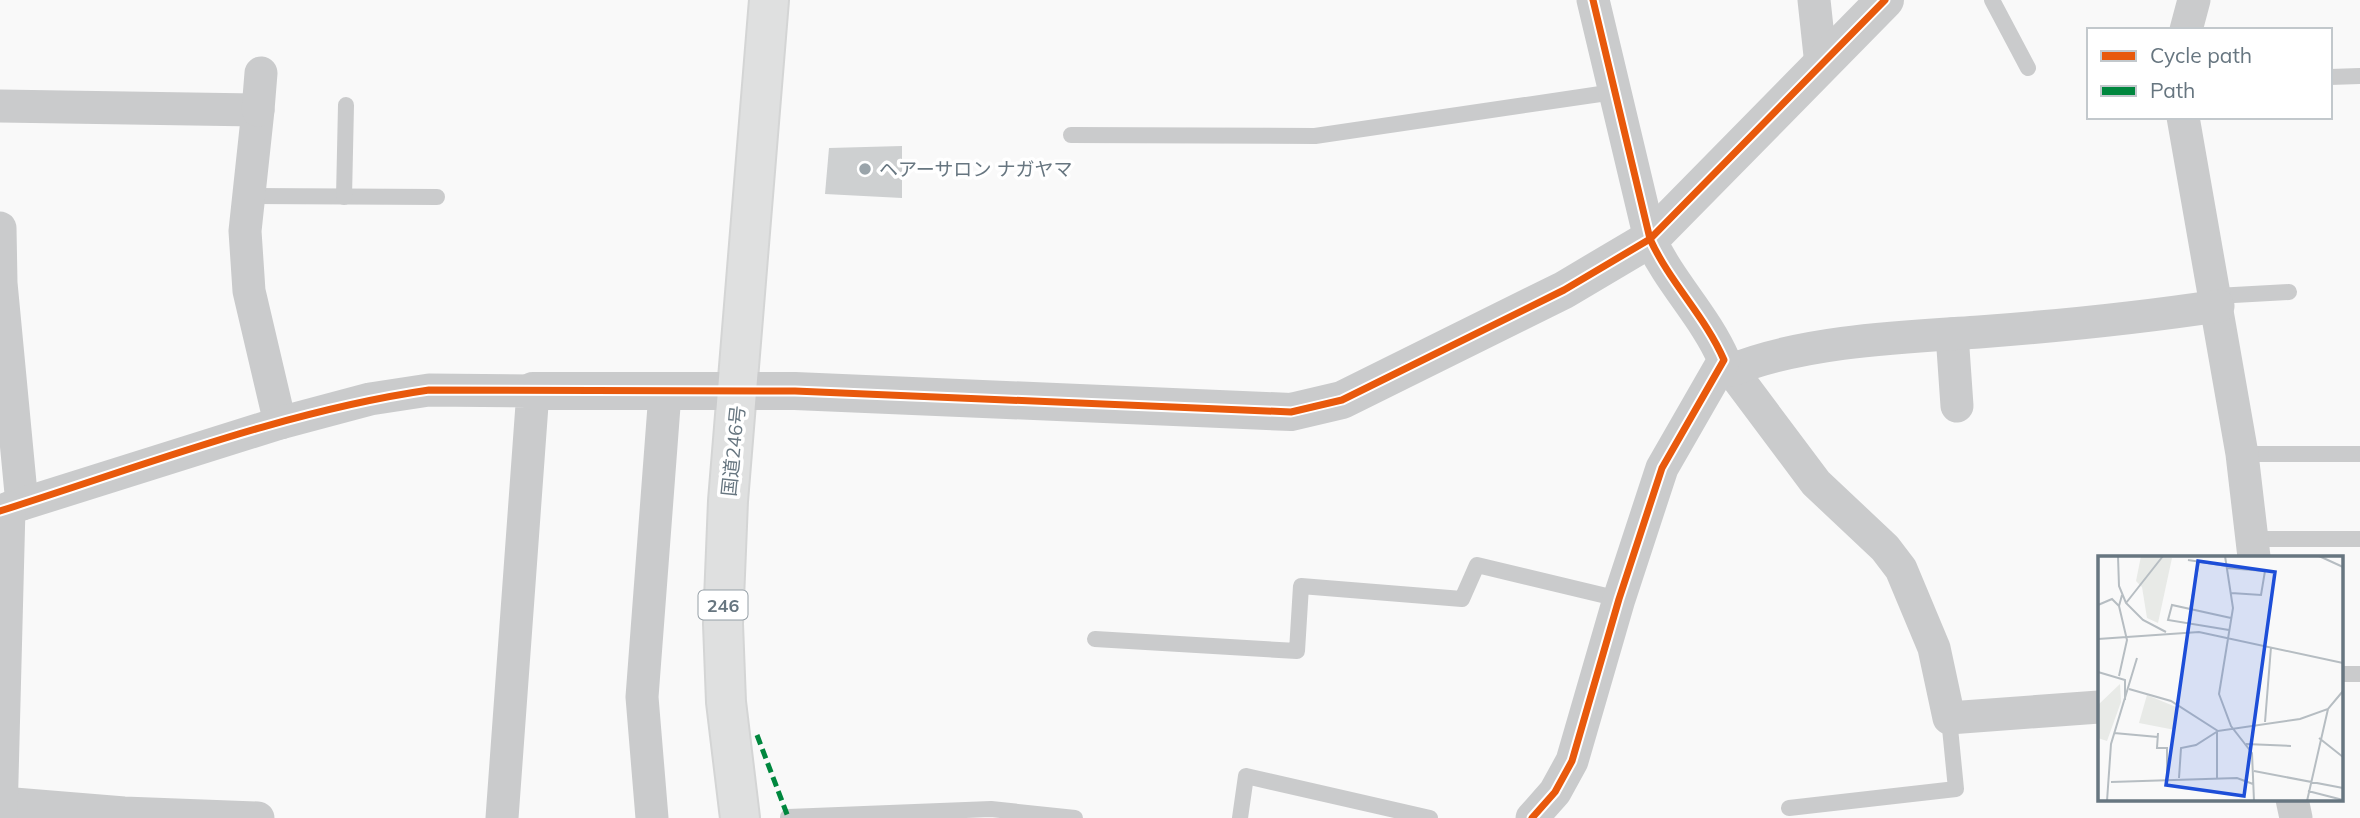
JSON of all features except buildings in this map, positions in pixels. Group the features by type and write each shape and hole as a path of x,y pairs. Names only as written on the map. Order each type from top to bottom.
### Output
{"highway":[{"name":"国道246号","path":"740,818 726,702 723,624 728,501 769,0"}],"street":[{"path":"1593,0 1650,239 1661,264 1712,332 1728,365 1816,483 1885,548 1901,569 1934,648 1949,718 2098,706"},
{"path":"1814,0 1821,65"},
{"path":"10,508 280,423 370,399 429,390 665,393 795,391 1292,412 1342,400 1564,290 1650,239 1885,0"},
{"path":"2187,28 2194,0"},
{"path":"261,73 245,231 249,291 280,423"},
{"path":"0,106 258,110"},
{"path":"2183,119 2217,301 2254,548"},
{"path":"0,228 10,508 1,803 123,815 258,818"},
{"path":"1728,365 1870,340 2109,322 2217,301"},
{"path":"1951,334 1957,406"},
{"path":"1532,818 1555,792 1572,761 1619,599 1662,468 1728,365"},
{"path":"502,818 533,391"},
{"path":"652,818 642,697 665,393"},
{"path":"2292,800 2296,818"}],"lane":[{"path":"1992,0 2028,68"},
{"path":"2332,77 2360,76"},
{"path":"1071,135 1315,136 1614,92"},
{"path":"344,197 346,105"},
{"path":"249,196 437,197"},
{"path":"2217,301 2288,292"},
{"path":"2242,454 2360,454"},
{"path":"2254,548 2360,539"},
{"path":"1095,639 1297,651 1301,586 1462,599 1477,565 1619,599"},
{"path":"2342,674 2360,674"},
{"path":"1789,808 1956,789 1949,718"},
{"path":"1240,818 1246,776 1430,818"},
{"path":"788,817 981,814 991,809 1075,818"}],"marked path":[{"path":"757,735 788,817"}],"cycle path":[{"path":"1532,818 1555,792 1572,761 1619,599 1662,468 1724,360 1650,239 1593,0"},
{"path":"0,511 266,426 375,399 429,390 795,391 1291,412 1342,400 1564,290 1650,239 1885,0"}],"place":[{"name":"ヘアーサロン ナガヤマ","path":"865,169"}]}
